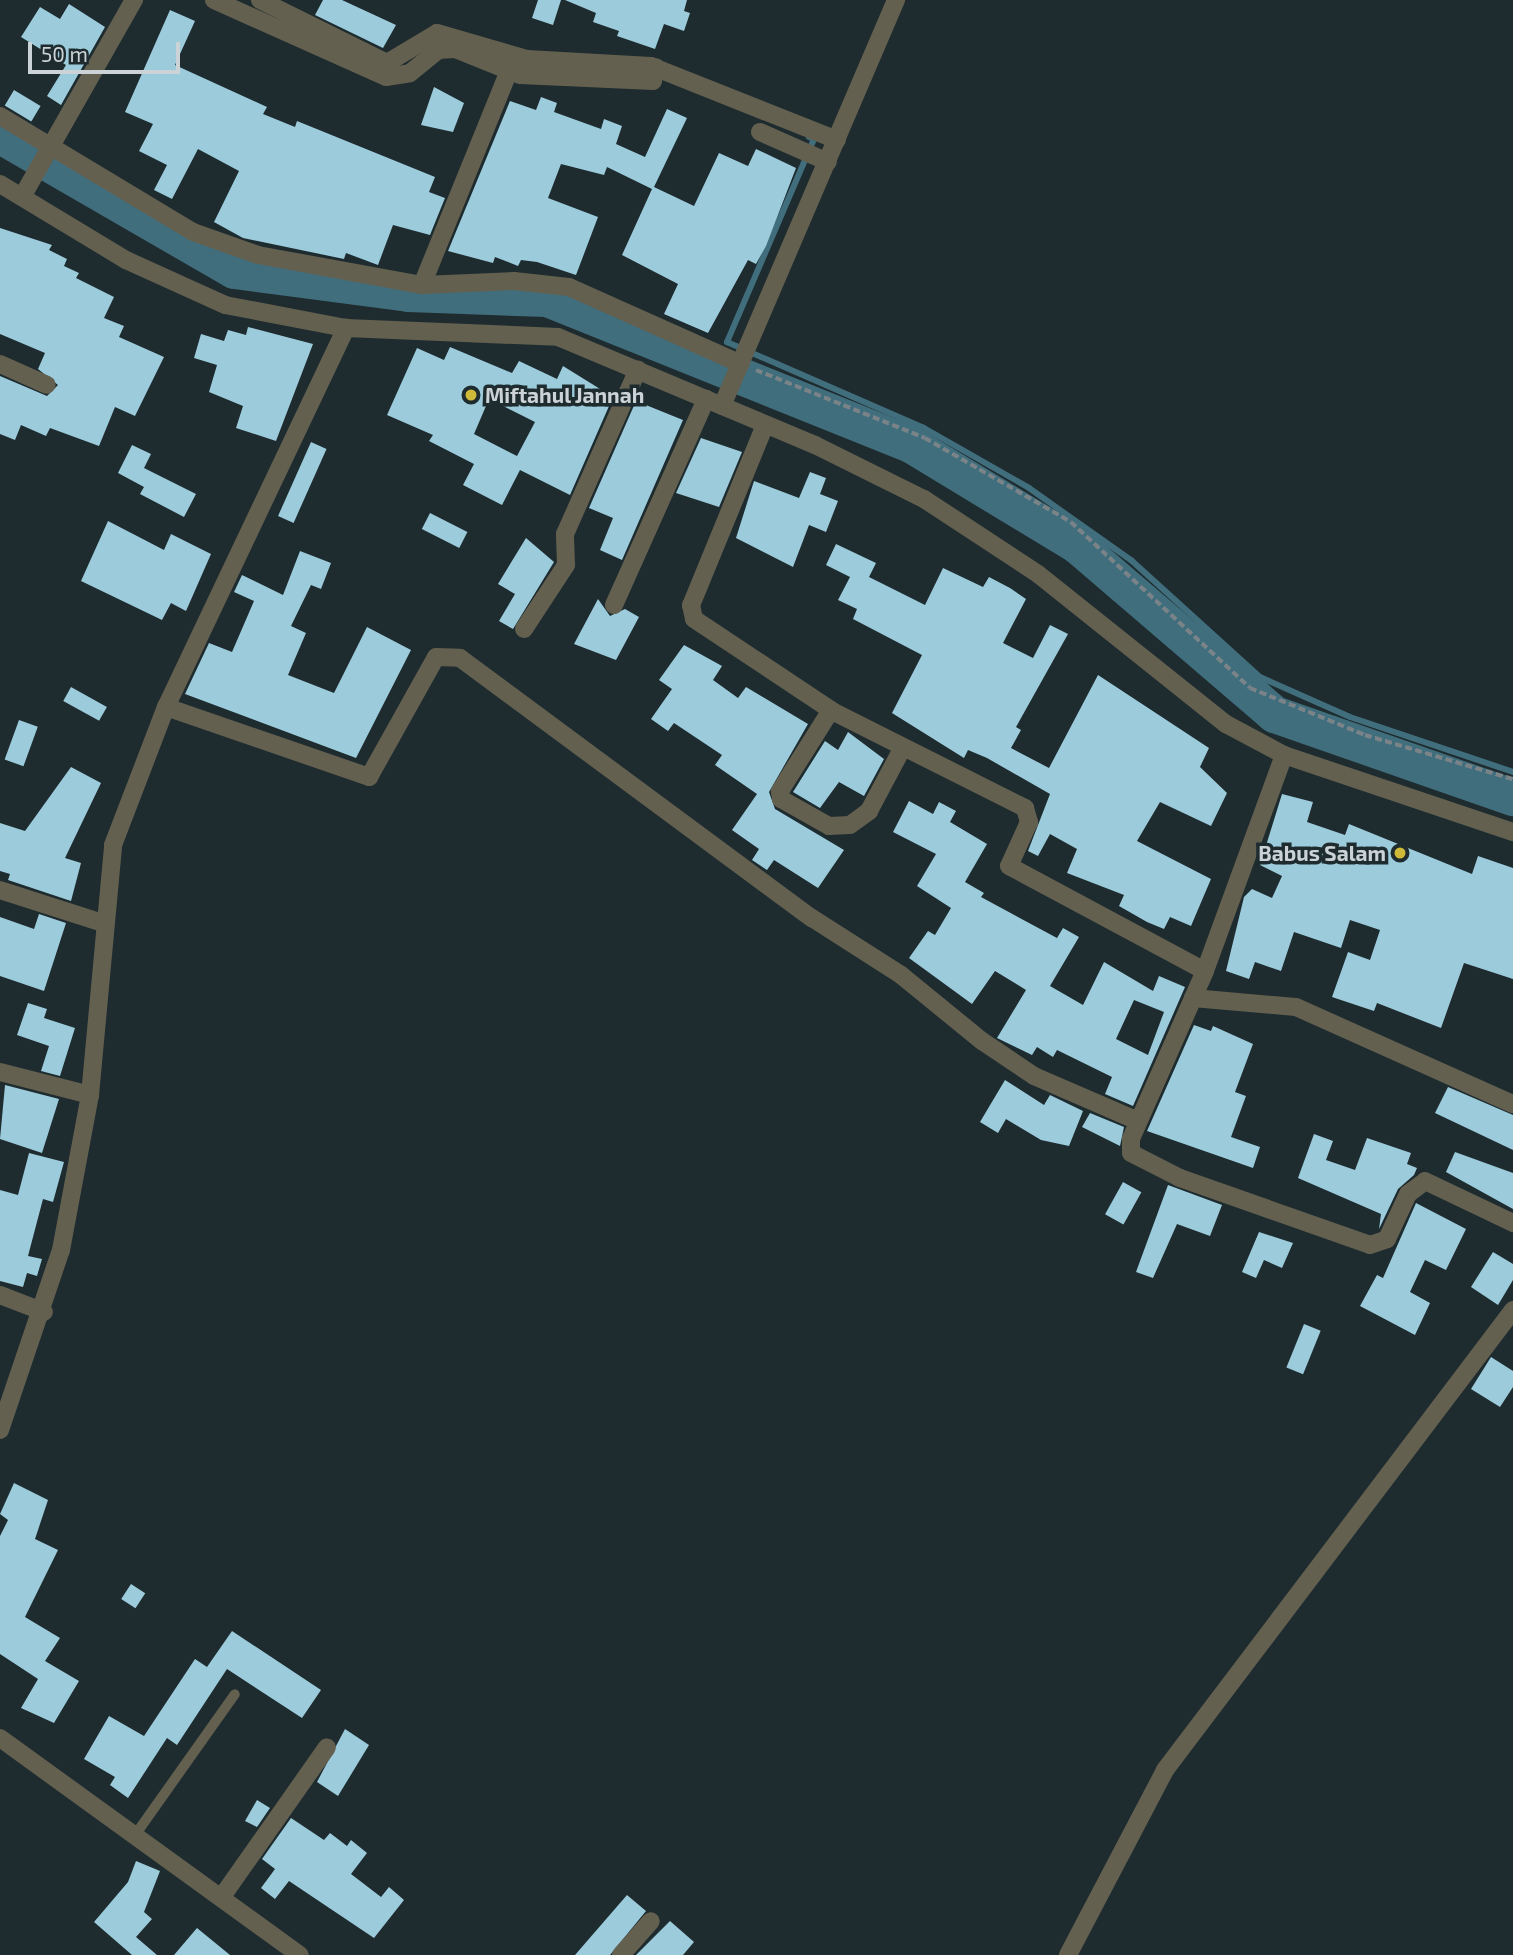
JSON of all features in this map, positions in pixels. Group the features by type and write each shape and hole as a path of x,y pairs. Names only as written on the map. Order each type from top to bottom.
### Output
{"street":[{"path":"26,189 134,0"},
{"path":"215,0 387,77 410,73 438,50 455,49 511,65 655,72 823,135"},
{"path":"260,0 387,63 437,33 511,65"},
{"path":"614,606 718,400 744,358 820,158 823,135 896,0"},
{"path":"422,285 511,65"},
{"path":"0,116 48,150 193,232 258,255 422,285 514,281 569,287 744,358"},
{"path":"760,132 820,158"},
{"path":"0,184 26,189 127,260 225,305 346,328 524,332 558,337 718,400 765,425 924,499 1038,574 1226,724 1284,755 1513,832"},
{"path":"0,1430 44,1312 90,1095 103,923 113,845 166,707 346,328"},
{"path":"0,364 47,385"},
{"path":"524,629 566,565 565,534 638,369"},
{"path":"765,425 713,546 692,612 706,631 831,710 1025,808 1029,822 1009,866 1066,902 1205,971"},
{"path":"166,707 369,777 436,657 460,658 812,918 901,975 982,1041 1034,1076 1139,1121"},
{"path":"831,710 780,792 781,799 829,826 850,825 869,811 903,747"},
{"path":"1284,755 1205,971 1139,1121 1131,1153 1139,1161 1370,1245 1387,1239 1408,1194 1425,1181 1513,1223"},
{"path":"0,890 103,923"},
{"path":"1193,998 1296,1007 1513,1104"},
{"path":"0,1073 90,1095"},
{"path":"0,1295 44,1312"},
{"path":"1068,1955 1165,1770 1513,1310"},
{"path":"0,1738 133,1838 299,1954"},
{"path":"221,1898 327,1747"},
{"path":"621,1955 651,1921"}],"lane":[{"path":"133,1838 235,1694"}],"path":[{"path":"744,358 925,438 1071,522 1250,688 1365,735 1513,779"}],"building":[{"path":"323,0 342,0 396,25 383,48 315,15"},
{"path":"538,0 561,0 553,25 532,18"},
{"path":"565,0 687,0 684,11 690,13 684,31 664,24 655,49 617,36 619,31 593,22 596,13"},
{"path":"69,4 105,27 61,105 47,96 66,65 21,37 40,7 60,19"},
{"path":"170,10 195,21 175,65 267,107 263,114 295,127 297,121 435,177 429,192 445,198 430,235 393,225 378,265 346,253 344,259 243,238 214,222 239,171 198,149 172,199 154,190 167,165 139,151 153,124 125,112"},
{"path":"434,87 464,103 453,132 421,125"},
{"path":"14,90 41,106 31,121 5,105"},
{"path":"541,97 557,103 554,112 601,129 604,119 622,126 616,144 645,157 667,109 687,118 654,187 694,206 719,153 748,166 756,149 796,168 766,246 756,264 748,260 708,333 664,314 678,284 622,255 652,189 607,167 604,175 561,164 548,198 598,217 576,275 537,262 521,260 518,266 495,257 493,263 448,251 510,101 536,110"},
{"path":"0,228 52,245 49,250 67,259 64,266 79,273 76,278 114,297 104,318 124,326 119,337 164,357 135,416 115,407 99,446 50,428 46,436 21,425 15,440 0,434 0,376 47,396 58,385 38,369 45,353 0,334"},
{"path":"248,327 313,344 276,441 236,428 243,406 209,392 217,365 194,358 201,334 224,341 228,330 246,335"},
{"path":"450,347 512,373 519,361 557,379 563,366 613,397 570,495 520,470 502,505 463,485 474,464 429,441 433,435 387,415 417,348 444,360","holes":["489,399 535,422 517,456 474,434"]},
{"path":"636,401 683,420 622,560 600,550 613,518 589,508"},
{"path":"701,438 742,452 719,507 676,493"},
{"path":"311,442 327,449 294,523 278,516"},
{"path":"132,445 151,454 144,468 196,494 184,517 140,494 144,487 118,473"},
{"path":"810,472 826,478 820,494 838,501 826,532 809,525 793,567 736,538 754,481 799,498"},
{"path":"430,513 467,532 459,548 422,529"},
{"path":"108,521 164,550 171,534 211,554 186,611 171,603 162,620 81,581"},
{"path":"526,538 554,562 513,629 499,621 515,594 498,584"},
{"path":"836,544 876,563 869,577 925,605 943,568 983,587 989,577 1010,588 1026,599 1003,643 1033,658 1050,625 1068,634 1016,727 1021,730 1011,748 1049,768 1098,675 1209,748 1200,767 1227,793 1211,826 1160,802 1137,841 1211,879 1191,926 1170,917 1164,929 1147,922 1119,906 1124,895 1067,873 1077,849 1050,834 1038,856 1028,851 1050,794 968,750 964,758 892,713 922,655 853,619 857,609 838,600 850,577 826,565"},
{"path":"300,551 331,563 321,589 311,585 291,626 306,633 288,675 334,693 367,627 411,650 356,758 185,694 209,643 232,652 254,601 234,592 242,575 283,595"},
{"path":"598,599 610,616 625,609 639,617 616,660 574,644"},
{"path":"684,645 722,666 713,680 738,698 746,687 808,724 769,792 775,809 844,850 818,888 774,860 767,870 752,860 759,849 732,830 757,794 715,765 722,755 674,723 668,731 651,719 672,689 659,680"},
{"path":"71,687 107,707 99,721 63,701"},
{"path":"19,720 38,727 23,766 5,759"},
{"path":"848,732 884,759 864,796 839,782 820,808 793,792 825,741 838,750"},
{"path":"71,767 101,783 65,858 81,863 71,901 8,880 10,874 0,871 0,823 25,831"},
{"path":"1282,794 1313,802 1307,822 1345,835 1349,824 1472,874 1478,856 1513,868 1513,979 1464,963 1441,1028 1377,1003 1374,1011 1332,997 1348,952 1370,960 1380,930 1350,920 1341,948 1294,932 1281,971 1255,962 1249,979 1226,971 1244,897 1252,889 1272,898 1282,876 1260,865"},
{"path":"909,801 933,814 939,802 956,811 950,822 987,844 965,882 984,893 981,897 1057,938 1063,928 1079,937 1050,986 1083,1005 1104,962 1153,991 1159,976 1185,987 1133,1106 1105,1094 1112,1077 1057,1050 1053,1057 1037,1047 1032,1055 997,1038 1026,990 995,971 972,1004 909,958 928,931 935,935 951,908 917,886 936,854 893,832","holes":["1134,1000 1164,1012 1148,1055 1116,1039"]},
{"path":"39,914 66,923 44,991 0,976 0,917 34,929"},
{"path":"28,1003 47,1009 44,1018 75,1028 60,1076 41,1071 49,1046 17,1035"},
{"path":"1194,1025 1211,1031 1213,1026 1253,1044 1235,1092 1246,1096 1231,1137 1260,1147 1253,1168 1147,1131"},
{"path":"1005,1080 1044,1105 1050,1095 1083,1111 1069,1146 1041,1140 1006,1119 998,1133 980,1122"},
{"path":"5,1085 59,1099 42,1153 0,1139"},
{"path":"1448,1087 1513,1115 1513,1150 1435,1113"},
{"path":"1090,1113 1124,1127 1120,1146 1082,1127"},
{"path":"1314,1134 1333,1141 1326,1160 1355,1170 1367,1138 1411,1153 1407,1164 1417,1168 1414,1175 1398,1189 1379,1229 1381,1214 1298,1178"},
{"path":"1455,1152 1513,1173 1513,1209 1446,1172"},
{"path":"29,1153 64,1162 53,1202 43,1199 28,1256 42,1259 37,1276 27,1273 23,1287 0,1281 0,1190 18,1195"},
{"path":"1123,1182 1141,1192 1123,1225 1105,1214"},
{"path":"1168,1185 1222,1205 1210,1236 1177,1224 1153,1278 1136,1272"},
{"path":"1416,1203 1466,1229 1446,1270 1425,1260 1410,1292 1430,1303 1415,1335 1360,1306 1377,1275 1383,1278"},
{"path":"1259,1232 1293,1243 1282,1268 1264,1260 1256,1278 1242,1272"},
{"path":"1493,1252 1513,1264 1513,1280 1498,1305 1471,1287"},
{"path":"1304,1324 1321,1331 1303,1374 1286,1368"},
{"path":"1491,1357 1513,1371 1513,1387 1500,1407 1471,1389"},
{"path":"14,1483 48,1500 35,1539 58,1550 25,1617 60,1638 45,1661 79,1681 54,1723 21,1708 38,1679 0,1654 0,1536 8,1520 0,1514"},
{"path":"131,1584 145,1593 135,1608 121,1599"},
{"path":"232,1631 321,1690 302,1718 227,1669 177,1745 167,1738 128,1798 110,1785 115,1777 84,1759 109,1716 144,1736 195,1659 207,1667"},
{"path":"345,1729 369,1745 338,1796 317,1782"},
{"path":"257,1800 270,1808 257,1827 245,1821"},
{"path":"291,1818 324,1840 330,1833 347,1846 351,1840 367,1853 351,1874 381,1897 389,1887 404,1900 374,1938 289,1881 275,1899 261,1888 275,1869 262,1859"},
{"path":"136,1861 160,1871 144,1912 152,1919 136,1937 157,1955 132,1955 94,1922 128,1882"},
{"path":"627,1895 646,1911 610,1955 575,1955"},
{"path":"670,1921 694,1942 683,1955 636,1955"},
{"path":"197,1928 230,1955 174,1955"}],"waterway":[{"path":"0,135 234,270 408,293 547,298 912,445 1077,545 1274,714 1513,797"},
{"path":"809,137 814,139 727,342 924,428 1029,488 1132,561 1260,677 1350,717 1513,772"}],"place":[{"name":"Miftahul Jannah","path":"471,395"},
{"name":"Babus Salam","path":"1400,853"}]}
